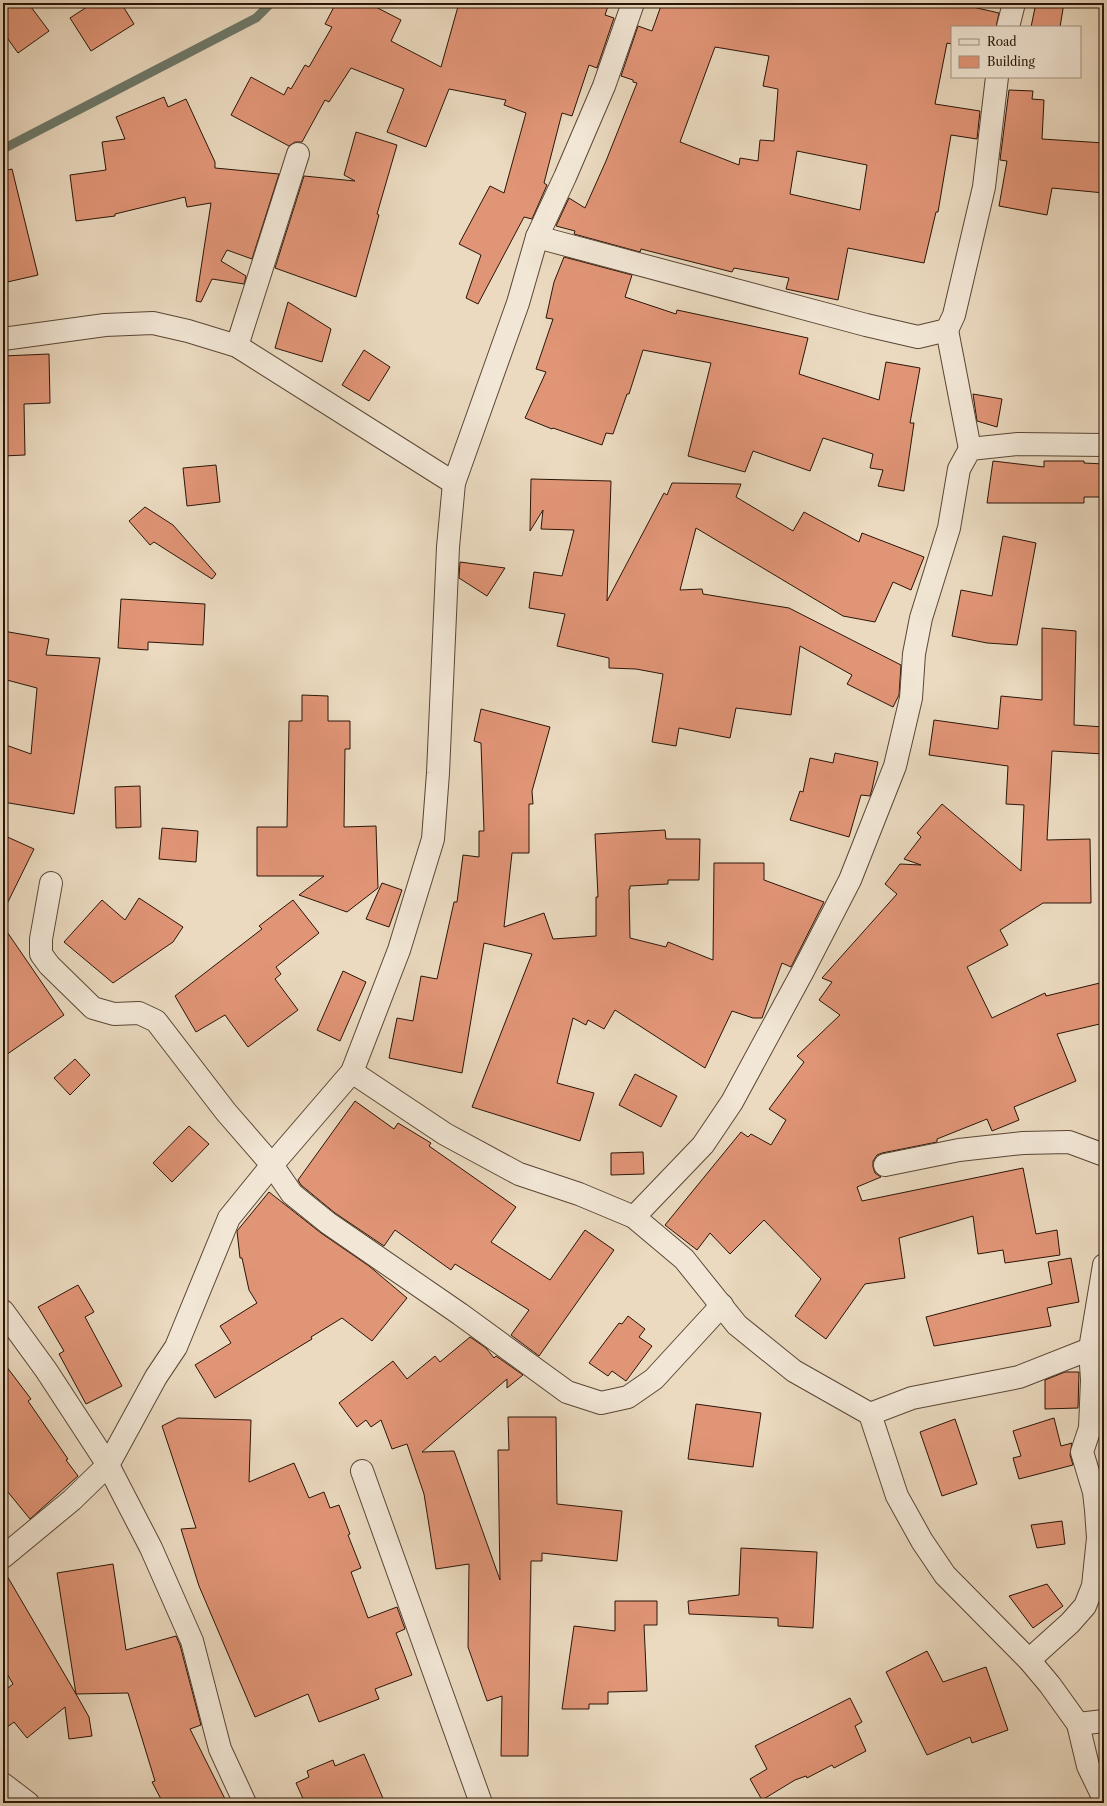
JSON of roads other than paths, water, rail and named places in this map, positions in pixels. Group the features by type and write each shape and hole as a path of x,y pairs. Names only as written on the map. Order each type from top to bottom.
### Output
{"street":[{"path":"3,1558 72,1500 108,1465 156,1377 176,1347 229,1218 272,1165 352,1072 399,950 433,840 438,773 448,547 454,483 518,303 537,237 565,177 604,86 633,3"},
{"path":"1008,26 1014,3"},
{"path":"634,1217 703,1145 732,1102 803,971 850,880 896,766 911,698 914,654 921,618 949,528 959,469 970,449 947,330 954,315 984,187 997,78"},
{"path":"237,346 298,154"},
{"path":"537,237 866,325 918,337 947,330"},
{"path":"3,339 105,325 153,323 188,331 237,346 454,483"},
{"path":"970,449 1018,444 1104,445"},
{"path":"51,883 40,939 40,954 49,965 93,1008 114,1014 139,1014 156,1021 226,1112 272,1165 292,1194 328,1223 460,1314 567,1392 601,1403 628,1397 654,1379 722,1305"},
{"path":"352,1072 445,1134 519,1174 579,1194 634,1217 684,1260 737,1325 794,1371 870,1414 897,1496 922,1541 945,1575 1029,1660 1050,1685 1078,1724 1088,1766 1104,1799"},
{"path":"885,1165 959,1150 1024,1144 1069,1142 1104,1155"},
{"path":"1029,1660 1085,1606 1093,1586 1098,1538 1094,1492 1096,1474 1082,1452 1090,1428 1092,1380 1090,1349 1104,1265"},
{"path":"3,1311 46,1370 108,1465 151,1548 192,1641 220,1748 244,1803"},
{"path":"870,1414 912,1398 1019,1377 1090,1349"},
{"path":"362,1471 481,1803"},
{"path":"1078,1724 1104,1721"},
{"path":"3,1784 28,1803"}],"waterway":[{"path":"3,149 256,18 271,3"}]}
